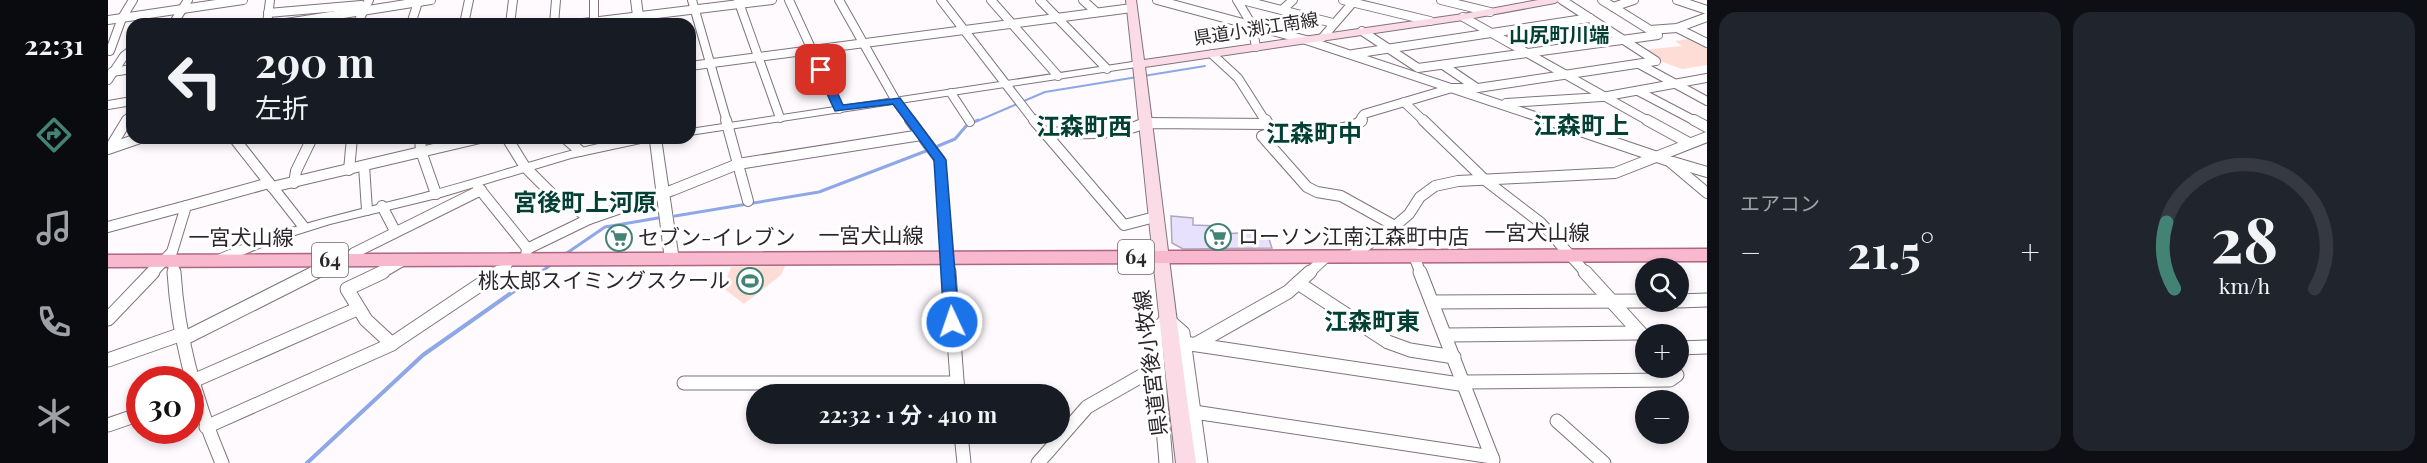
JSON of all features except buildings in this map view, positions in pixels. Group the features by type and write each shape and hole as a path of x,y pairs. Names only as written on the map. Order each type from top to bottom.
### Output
{"main road":[{"name":"県道小渕江南線","path":"1139,64 1463,17 1527,3 1555,0"},
{"path":"1132,4 1155,217 1162,257"},
{"name":"一宮犬山線","path":"108,261 404,260 520,256 558,260 672,260 1707,255"},
{"name":"県道宮後小牧線","path":"1162,257 1167,319 1184,346 1185,463"}],"street":[{"path":"126,50 109,51 122,18 133,0"},
{"path":"177,18 188,0"},
{"path":"108,20 243,0"},
{"path":"268,18 270,0"},
{"path":"268,13 431,0"},
{"path":"465,18 469,0"},
{"path":"511,18 513,0"},
{"path":"554,18 556,0"},
{"path":"594,0 594,18"},
{"path":"636,0 639,18"},
{"path":"646,18 693,5 772,0"},
{"path":"789,0 839,109"},
{"path":"839,0 896,101 940,160 957,384"},
{"path":"941,0 1043,132 1124,225 1155,217"},
{"path":"991,0 1058,76"},
{"path":"1040,0 1107,69"},
{"path":"1083,0 1096,12"},
{"path":"1157,0 1168,1 1306,40 1707,172"},
{"path":"1240,0 1333,23"},
{"path":"1240,0 1252,25 1256,47"},
{"path":"1282,10 1293,0"},
{"path":"1343,0 1430,21"},
{"path":"1442,0 1490,12"},
{"path":"1043,132 1106,131 1137,128 1145,123 1323,132 1357,125 1362,122 1361,118 1364,114 1452,88 1478,88 1656,61 1562,0"},
{"path":"1362,31 1418,68 1658,35 1602,0"},
{"path":"1613,7 1634,0"},
{"path":"1677,0 1707,10"},
{"path":"1323,37 1354,1"},
{"path":"413,18 418,2"},
{"path":"738,2 780,118"},
{"path":"696,65 1096,12 1132,4"},
{"path":"325,18 366,5"},
{"path":"693,5 748,201"},
{"path":"291,18 304,10"},
{"path":"1463,17 1602,97 1689,143"},
{"path":"1650,30 1677,28 1707,17"},
{"path":"1350,54 1391,50 1590,18"},
{"path":"1677,28 1707,43"},
{"path":"1695,37 1707,36"},
{"path":"108,80 111,72 126,54"},
{"path":"1212,54 1221,60 1246,89 1270,128"},
{"path":"696,131 1139,64"},
{"path":"1443,64 1478,88"},
{"path":"1640,64 1707,101"},
{"path":"111,72 126,70"},
{"path":"1496,103 1602,97 1707,78"},
{"path":"1638,91 1707,127"},
{"path":"951,93 970,122"},
{"path":"108,105 126,102"},
{"path":"1404,102 1485,180 1541,223 1635,328"},
{"path":"109,148 126,122"},
{"path":"1270,128 1262,136 1307,187 1317,192 1341,196 1395,226"},
{"path":"206,427 392,344 520,256 589,219 738,164 921,135"},
{"path":"1351,256 1395,226 1409,214 1420,196 1435,186 1458,181 1615,173 1707,136"},
{"path":"109,148 126,143"},
{"path":"239,144 303,226"},
{"path":"294,183 296,171 309,144"},
{"path":"349,170 351,144"},
{"path":"420,144 436,194"},
{"path":"108,227 271,185 294,183 453,144"},
{"path":"511,144 525,167 558,200 571,204 589,219"},
{"path":"572,144 580,151"},
{"path":"108,360 183,337 354,253 478,186 525,167 580,151 616,144"},
{"path":"656,144 672,260"},
{"path":"1669,161 1707,193"},
{"path":"364,166 368,210"},
{"path":"218,260 243,248 303,226 382,206 478,186"},
{"path":"478,186 520,256"},
{"path":"186,206 170,261 188,366"},
{"path":"382,206 395,231"},
{"path":"1184,346 1278,298 1327,256"},
{"path":"1194,412 1492,460 1465,384 1414,256"},
{"path":"392,344 357,309 346,289 404,260"},
{"path":"108,319 170,261"},
{"path":"1298,283 1388,342 1410,350 1454,357"},
{"path":"1689,301 1707,300"},
{"path":"1432,302 1635,301"},
{"path":"204,385 357,309"},
{"path":"1166,463 1155,331 1167,319"},
{"path":"1446,335 1635,336"},
{"path":"1184,346 1465,384 1670,380 1673,378"},
{"path":"1184,346 1201,463"},
{"path":"1689,348 1707,347"},
{"path":"1038,463 1087,407 1157,367"},
{"path":"684,383 746,384"},
{"path":"108,425 126,419"},
{"path":"204,421 222,463"},
{"path":"1557,421 1604,463"},
{"path":"962,444 964,463"}],"shaded area":[{"path":"1695,38 1707,44 1707,65 1682,69 1660,61 1643,50 1682,46 1675,41"},
{"name":"桃太郎スイミングスクール","path":"785,266 781,275 744,304 723,288 731,267"}],"waterway":[{"path":"975,122 1045,92 1205,66"},
{"path":"938,146 955,139 967,125 978,120"},
{"path":"675,216 819,192 926,151"},
{"path":"564,255 605,227 658,218"},
{"path":"538,274 552,264"},
{"path":"307,463 423,355 541,272"}],"place":[{"name":"ローソン江南江森町中店","path":"1218,237"},
{"name":"セブン-イレブン","path":"619,238"},
{"name":"桃太郎スイミングスクール","path":"750,281"}],"district":[{"name":"山尻町川端","path":"1559,35"},
{"name":"江森町上","path":"1581,126"},
{"name":"江森町西","path":"1084,127"},
{"name":"江森町中","path":"1314,134"},
{"name":"宮後町上河原","path":"585,203"},
{"name":"江森町東","path":"1372,322"}],"route":[{"path":"821,70 839,109 896,101 940,160 952,322"}]}
